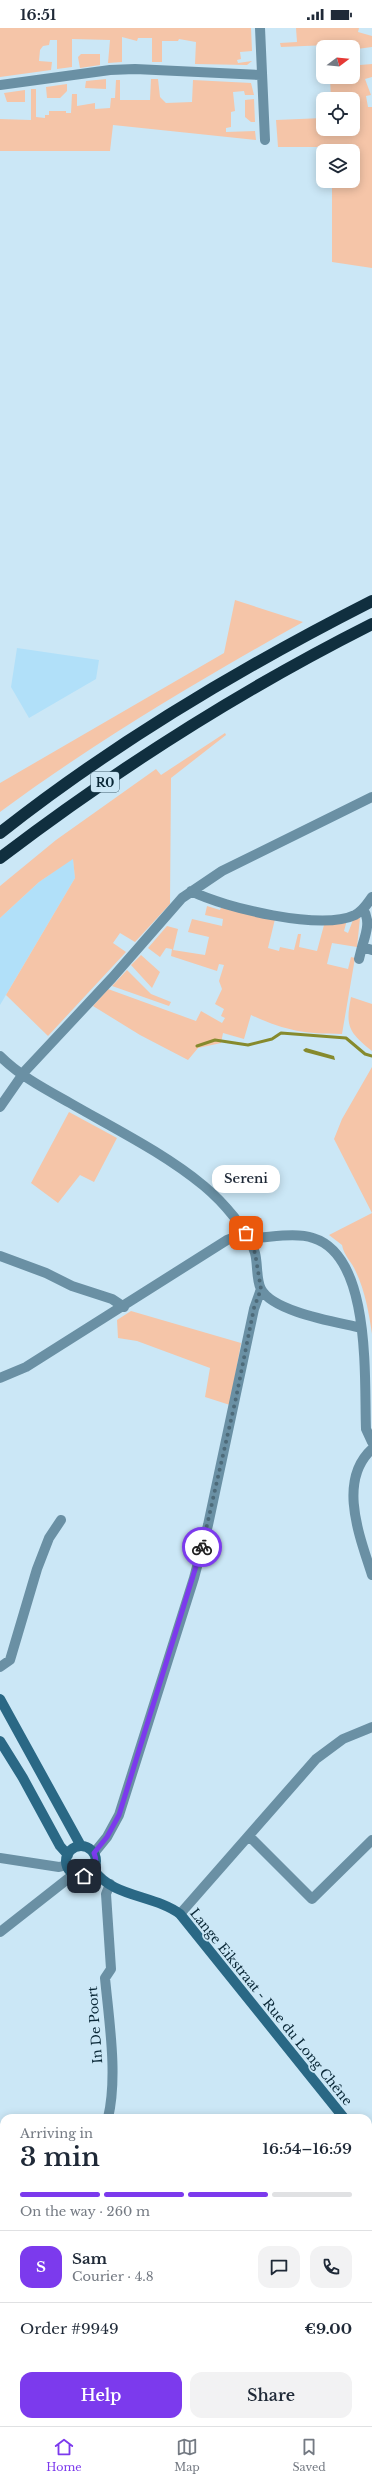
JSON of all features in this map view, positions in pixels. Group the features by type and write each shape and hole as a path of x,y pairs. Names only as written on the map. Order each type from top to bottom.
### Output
{"highway":[{"name":"R0","path":"0,834 83,771 154,724 268,656 372,601"},
{"name":"R0","path":"0,858 93,790 166,741 279,672 372,624"}],"main road":[{"path":"0,1699 81,1846 90,1849 94,1853 96,1863 94,1870 84,1876 74,1874 68,1860 23,1778 0,1741"},
{"path":"68,1860 76,1848 81,1846"},
{"name":"Lange Eikstraat - Rue du Long Chêne","path":"94,1870 98,1877 110,1884 171,1907 180,1914 341,2114"}],"street":[{"path":"260,28 265,140"},
{"path":"0,86 110,70 135,69 261,75"},
{"path":"0,1107 22,1074 112,978 178,902 191,891 238,862 372,796"},
{"path":"191,891 263,912 318,921 346,918 363,909 372,897"},
{"path":"359,959 367,948 368,916 363,909"},
{"path":"0,1056 22,1074 182,1169 206,1187 247,1236 255,1253 261,1289 254,1308 210,1518 194,1578 119,1815 107,1837 94,1853"},
{"path":"0,1378 24,1369 124,1307 227,1240 247,1236 307,1236 331,1247 352,1280 361,1328 366,1429 372,1442"},
{"path":"0,1256 46,1273 72,1286 112,1299 124,1307"},
{"path":"261,1289 277,1303 300,1312 361,1328"},
{"path":"372,1450 363,1458 358,1471 353,1502 355,1521 372,1574"},
{"path":"0,1667 10,1660 33,1589 37,1569 49,1538 61,1520"},
{"path":"180,1914 316,1759 343,1739 372,1727"},
{"path":"249,1836 312,1899 372,1840"},
{"path":"0,1858 59,1867 68,1860"},
{"path":"0,1932 74,1874"},
{"name":"In De Poort","path":"109,2114 111,2052 105,1978 111,1969 106,1894 110,1884"}],"shaded area":[{"path":"0,28 251,28 252,51 240,52 241,59 237,60 238,63 252,61 247,65 195,64 196,42 179,39 178,41 162,41 162,62 152,62 152,38 138,38 137,41 122,37 122,62 108,63 110,40 72,39 72,67 57,69 57,40 50,40 49,45 43,46 40,50 39,61 52,62 51,70 0,77"},
{"path":"296,28 359,28 358,32 372,36 372,47 360,49 360,40 316,40 316,46 281,47 280,43 297,42"},
{"path":"81,54 100,54 100,65 80,68 78,57"},
{"path":"372,64 372,77 365,79 371,95 366,96 368,107 372,107 372,268 332,262 332,188 360,188 360,144 316,144 316,147 278,147 276,120 316,118 316,136 360,136 360,92 331,92 330,84 360,84 360,65"},
{"path":"106,79 106,89 85,88 86,81"},
{"path":"151,79 158,79 160,97 166,103 192,102 193,80 251,83 254,95 245,95 244,91 233,92 235,111 231,112 231,127 226,128 226,132 255,131 256,140 113,125 110,151 0,151 0,119 31,120 31,89 36,89 36,117 45,118 45,115 49,115 49,111 66,111 66,113 71,113 72,94 77,94 77,106 95,103 95,109 110,108 111,98 115,98 116,80 120,80 120,100 150,100"},
{"path":"67,84 67,91 60,98 47,98 46,87"},
{"path":"25,90 25,102 7,102 4,93"},
{"path":"254,99 255,122 251,122 245,117 245,100"},
{"path":"235,600 303,622 148,712 36,786 0,812 0,783 224,653"},
{"path":"17,648 99,660 96,679 29,718 11,687"},
{"path":"225,733 226,735 171,778 170,904 135,942 120,933 113,943 126,952 48,1036 6,995 75,878 73,859 39,882 0,918 0,886 56,840 156,769 161,775"},
{"path":"73,858 75,878 0,1005 0,918 39,882"},
{"path":"222,905 275,919 268,948 279,951 280,947 294,950 298,934 301,934 299,947 317,951 324,925 347,920 344,931 348,933 353,920 360,918 357,947 332,943 327,964 348,969 351,957 355,958 342,1034 306,1032 285,1028 251,1015 244,1039 223,1033 221,1043 198,1048 188,1060 140,1035 93,1006 108,989 196,1021 201,1011 222,1023 225,1018 221,1016 224,1009 215,1004 222,989 219,981 224,965 219,964 217,971 171,956 172,949 166,948 160,957 148,948 167,926 178,929 173,950 205,955 209,937 188,932 192,919 222,926 223,919 205,915 207,906 220,910"},
{"path":"141,955 160,972 152,988 131,965"},
{"path":"127,970 151,994 171,1002 169,1006 112,986"},
{"path":"351,997 372,1004 372,1051 358,1039 351,1028 349,1022 349,1007"},
{"path":"306,1048 334,1056 335,1060 305,1052 303,1050"},
{"path":"372,1067 372,1213 334,1139 342,1119"},
{"path":"69,1112 117,1138 94,1182 80,1175 58,1203 31,1183"},
{"path":"372,1213 372,1334 366,1302 356,1272 344,1252 342,1245 329,1235"},
{"path":"131,1311 241,1343 230,1405 205,1397 210,1368 137,1341 118,1338 117,1320"}],"waterway":[{"path":"197,1046 215,1040 248,1045 272,1039 281,1033 346,1038 365,1054 372,1056"}],"way so far":[{"path":"202,1547 236,1398 254,1308 261,1289 255,1253 246,1233"}],"place":[{"name":"Sereni","path":"246,1233"}],"route":[{"path":"84,1876 94,1870 96,1858 94,1853 107,1837 119,1815 194,1578 202,1547"}]}
